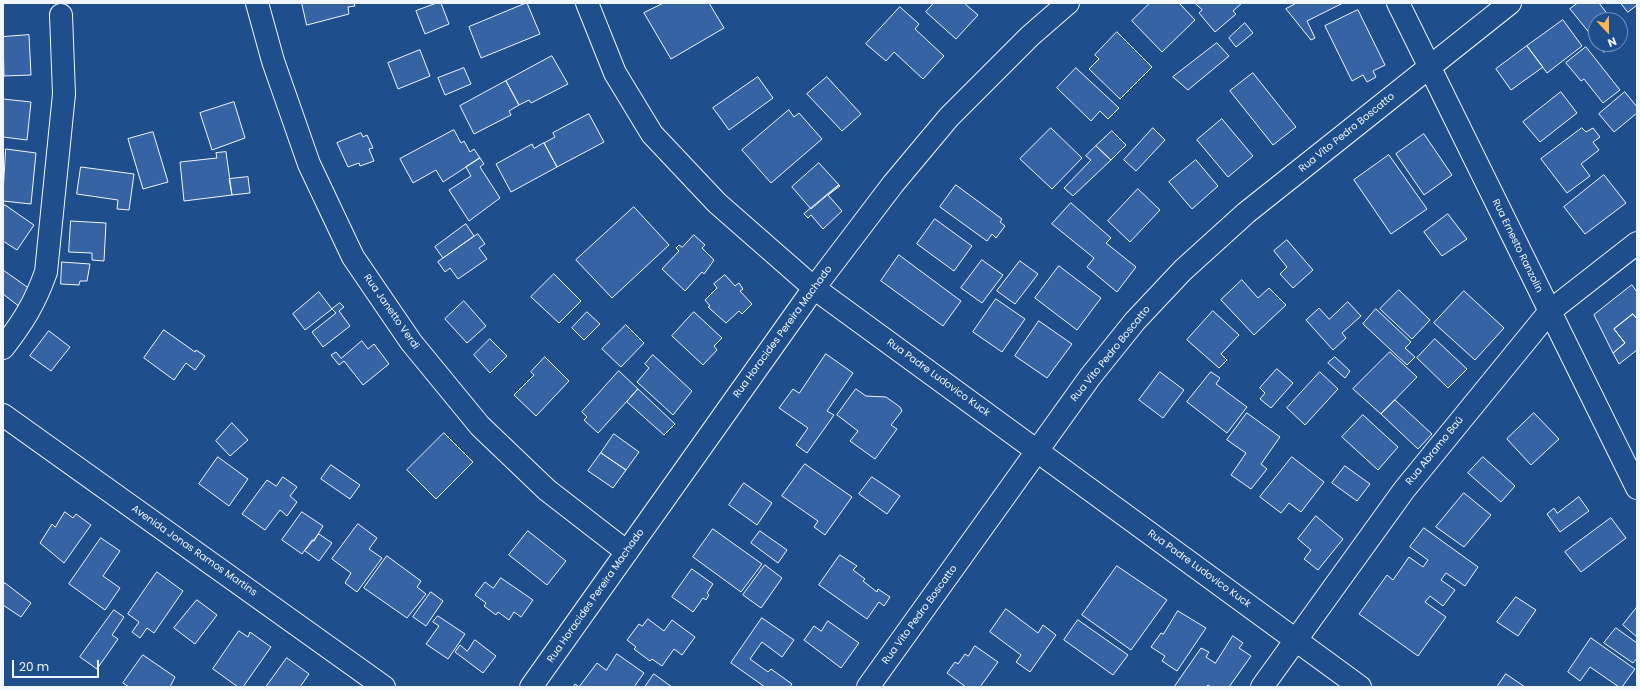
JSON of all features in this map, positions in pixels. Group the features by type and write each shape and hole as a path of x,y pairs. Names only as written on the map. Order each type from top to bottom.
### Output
{"street":[{"name":"Rua Janetto Verdi","path":"257,3 273,61 309,164 353,257 411,342 480,426 547,490 627,552"},
{"name":"Rua Padre Ludovico Kuck","path":"587,3 615,73 652,134 717,203 814,288 1360,687"},
{"name":"Rua Horacides Pereira Machado","path":"531,687 814,288 893,184 949,117 1030,36 1068,3"},
{"name":"Rua Ernesto Ranzolin","path":"1398,3 1637,488"},
{"name":"Rua Vito Pedro Boscatto","path":"868,687 1090,377 1135,321 1183,270 1246,213 1510,3"},
{"path":"3,348 20,326 37,298 46,272 64,94 61,15"},
{"name":"Rua Abramo Baú","path":"1262,687 1404,490 1550,311 1637,243"},
{"name":"Avenida Jonas Ramos Martins","path":"3,415 384,687"}],"building":[{"path":"302,3 354,3 355,6 348,7 349,14 307,25"},
{"path":"437,3 441,3 449,24 425,34 416,11"},
{"path":"527,3 540,34 481,58 469,27"},
{"path":"664,3 709,3 724,28 671,59 644,13"},
{"path":"934,3 964,3 978,15 956,39 926,12"},
{"path":"1150,3 1179,3 1195,20 1162,52 1132,21"},
{"path":"1195,3 1242,3 1233,11 1236,14 1215,32 1199,13 1202,10"},
{"path":"1297,3 1343,3 1307,21 1315,38 1311,40 1286,9"},
{"path":"1578,3 1599,3 1606,12 1588,12 1588,31 1570,9"},
{"path":"1621,3 1637,3 1637,5 1628,12"},
{"path":"900,7 919,24 915,29 944,56 923,79 894,52 886,61 866,44"},
{"path":"1358,10 1385,65 1373,71 1376,77 1367,82 1363,75 1352,81 1325,26"},
{"path":"1563,20 1582,46 1547,73 1527,46"},
{"path":"1245,23 1253,33 1236,47 1229,38"},
{"path":"1117,32 1152,67 1120,99 1089,69 1099,59 1095,55"},
{"path":"29,35 31,75 4,76 3,37"},
{"path":"1217,43 1229,56 1188,90 1173,77"},
{"path":"1527,46 1543,67 1511,90 1496,69"},
{"path":"1586,47 1588,52 1590,52 1620,90 1603,103 1584,79 1581,81 1566,63"},
{"path":"420,50 430,76 398,89 388,63"},
{"path":"552,56 568,84 531,103 529,100 519,105 506,81"},
{"path":"464,68 471,84 445,95 438,78"},
{"path":"1076,68 1119,108 1108,119 1100,111 1091,121 1057,88"},
{"path":"1253,73 1296,127 1273,145 1230,91"},
{"path":"758,77 773,98 729,130 713,108"},
{"path":"827,77 861,114 842,131 807,94"},
{"path":"506,81 519,105 509,111 511,115 474,134 460,106"},
{"path":"1561,92 1577,113 1540,142 1523,122"},
{"path":"1625,92 1637,107 1637,113 1614,132 1599,114"},
{"path":"3,99 31,102 27,140 3,137"},
{"path":"234,102 245,138 212,150 200,113"},
{"path":"789,110 794,117 799,113 822,139 771,183 742,150"},
{"path":"589,114 604,142 557,167 544,143 555,137 553,133"},
{"path":"1222,119 1253,156 1228,177 1197,140"},
{"path":"1051,128 1082,158 1052,189 1020,159"},
{"path":"1153,128 1165,140 1136,171 1124,160"},
{"path":"1582,128 1586,132 1593,128 1600,137 1593,142 1599,150 1581,164 1590,176 1567,193 1541,159"},
{"path":"454,130 461,143 464,141 470,152 474,149 480,158 443,182 436,170 413,183 400,159"},
{"path":"1112,131 1126,145 1111,160 1096,146"},
{"path":"153,132 168,182 143,189 128,139"},
{"path":"361,133 363,137 367,135 373,148 369,149 374,161 360,166 359,163 348,167 337,143"},
{"path":"1424,134 1452,175 1424,195 1396,154"},
{"path":"544,143 557,167 511,192 496,164 532,144 534,148"},
{"path":"1096,146 1111,160 1073,196 1064,188 1091,160 1086,156"},
{"path":"6,149 36,153 31,204 3,201"},
{"path":"226,152 232,195 184,201 180,162 217,158 216,153"},
{"path":"1389,155 1427,209 1391,234 1354,180"},
{"path":"480,158 484,164 480,167 500,198 469,221 449,190 471,176 466,167"},
{"path":"1196,160 1218,186 1192,209 1169,182"},
{"path":"819,163 839,185 811,209 792,187"},
{"path":"81,167 134,174 129,210 117,209 118,200 77,194"},
{"path":"1604,175 1626,203 1585,234 1564,207"},
{"path":"248,177 250,193 232,195 229,179"},
{"path":"839,185 840,186 828,195 842,211 823,229 811,215 808,218 804,214"},
{"path":"956,185 1002,219 1000,222 1005,226 996,238 992,234 987,241 940,207"},
{"path":"1138,189 1160,210 1130,242 1108,221"},
{"path":"1071,203 1111,238 1106,243 1136,267 1117,292 1087,267 1094,258 1052,224"},
{"path":"5,205 34,225 17,250 3,241 3,208"},
{"path":"634,207 669,245 612,298 576,260"},
{"path":"1448,214 1467,239 1442,256 1424,232"},
{"path":"935,219 972,246 954,271 917,244"},
{"path":"71,221 106,223 104,261 92,260 92,253 69,252"},
{"path":"466,224 474,236 443,258 435,247"},
{"path":"478,234 485,244 479,248 487,259 458,279 450,268 445,272 438,262"},
{"path":"694,235 705,245 702,248 714,260 704,274 702,272 685,291 662,269 679,251 676,248 679,245 682,247"},
{"path":"1287,240 1313,270 1293,288 1280,274 1287,267 1274,251"},
{"path":"899,255 961,301 943,326 881,281"},
{"path":"982,260 1003,275 982,303 961,288"},
{"path":"1020,261 1038,274 1015,304 997,291"},
{"path":"62,262 90,264 87,281 80,281 79,285 61,284"},
{"path":"1059,266 1101,298 1077,330 1035,298"},
{"path":"3,270 30,289 20,307 3,294"},
{"path":"554,274 581,301 559,323 531,297"},
{"path":"725,275 735,286 739,283 743,289 740,291 752,304 742,314 739,311 726,323 708,307 710,306 705,300 717,288 714,284"},
{"path":"1242,280 1258,298 1269,288 1286,305 1254,335 1221,300"},
{"path":"1632,285 1637,292 1637,319 1633,314 1614,329 1625,343 1613,353 1594,315"},
{"path":"1399,290 1430,320 1412,339 1380,309"},
{"path":"1464,291 1504,328 1475,360 1434,323"},
{"path":"319,292 332,309 305,330 293,314"},
{"path":"996,299 1025,319 1002,352 973,332"},
{"path":"464,301 486,326 467,343 445,319"},
{"path":"1348,302 1361,316 1342,333 1346,338 1333,350 1306,320 1319,308 1329,319"},
{"path":"340,303 344,307 339,311 350,326 323,347 312,332 336,313 332,309"},
{"path":"1376,309 1411,342 1405,348 1415,357 1407,365 1363,324"},
{"path":"1213,311 1239,335 1221,354 1227,360 1219,368 1187,340"},
{"path":"587,312 600,324 584,340 572,328"},
{"path":"694,312 722,338 714,346 717,350 703,365 672,336"},
{"path":"1633,314 1637,319 1637,350 1619,364 1613,353 1625,343 1614,329"},
{"path":"1039,321 1072,344 1047,378 1015,356"},
{"path":"626,325 644,343 621,367 602,349"},
{"path":"164,330 195,352 196,350 205,356 195,370 186,363 174,380 144,358"},
{"path":"49,331 70,347 51,371 30,356"},
{"path":"490,339 507,356 490,373 474,355"},
{"path":"1435,339 1467,369 1448,388 1417,358"},
{"path":"362,341 368,349 374,344 389,364 363,385 344,361 339,365 331,355 336,352 341,358"},
{"path":"1390,352 1417,377 1381,414 1353,389"},
{"path":"826,354 853,373 827,411 834,415 807,453 796,445 808,428 779,408 793,389 799,393"},
{"path":"653,355 692,391 673,415 637,382 649,368 645,364"},
{"path":"545,357 569,381 536,416 514,395 534,375 531,372"},
{"path":"1335,357 1350,371 1345,378 1328,363"},
{"path":"1277,369 1293,383 1271,408 1260,399 1265,393 1260,388"},
{"path":"619,371 638,389 598,433 584,420 587,417 582,412"},
{"path":"1160,372 1184,390 1163,418 1139,400"},
{"path":"1211,372 1220,378 1216,384 1247,407 1227,433 1187,402"},
{"path":"1320,372 1338,389 1305,425 1287,408"},
{"path":"638,389 675,424 664,435 627,402"},
{"path":"856,389 866,396 886,397 900,407 902,411 891,425 897,429 875,459 850,441 858,431 837,415"},
{"path":"1395,400 1432,434 1418,449 1381,414"},
{"path":"1247,413 1280,437 1261,464 1267,469 1251,489 1231,475 1246,453 1227,440"},
{"path":"1534,413 1559,439 1531,465 1507,439"},
{"path":"1363,415 1398,447 1378,470 1342,437"},
{"path":"232,423 248,440 230,456 216,441"},
{"path":"444,433 473,462 436,499 407,470"},
{"path":"614,434 639,452 626,470 601,453"},
{"path":"601,453 626,470 613,488 588,471"},
{"path":"218,457 248,479 229,506 199,484"},
{"path":"1292,457 1324,482 1301,512 1289,503 1281,513 1260,497"},
{"path":"1483,457 1515,486 1501,502 1468,473"},
{"path":"805,464 852,497 825,535 814,527 818,521 782,496"},
{"path":"331,465 360,485 350,499 321,479"},
{"path":"1345,466 1370,484 1357,501 1332,483"},
{"path":"283,477 297,487 290,496 297,502 287,516 280,510 265,530 242,514 267,480 276,486"},
{"path":"872,477 900,496 887,514 859,494"},
{"path":"744,483 772,503 757,525 729,505"},
{"path":"1464,493 1491,515 1464,547 1436,527"},
{"path":"1579,497 1589,511 1560,532 1547,514 1554,508 1557,513"},
{"path":"65,512 73,518 76,514 91,525 64,563 40,543 52,524 55,527"},
{"path":"302,512 323,526 314,541 312,540 302,554 282,540"},
{"path":"1316,516 1343,539 1318,570 1304,559 1311,550 1298,539"},
{"path":"1611,518 1626,538 1581,572 1565,552"},
{"path":"358,524 377,538 369,549 382,558 357,592 345,583 351,573 332,559"},
{"path":"1424,528 1478,567 1465,586 1446,573 1441,580 1455,590 1443,606 1430,596 1425,602 1446,617 1418,656 1359,614 1387,575 1393,580 1409,557 1423,567 1428,560 1410,547"},
{"path":"713,529 762,564 741,592 693,557"},
{"path":"528,531 566,561 547,585 509,555"},
{"path":"760,531 787,550 778,563 751,543"},
{"path":"319,534 332,543 319,561 305,551"},
{"path":"101,538 120,551 103,576 120,588 105,610 69,584"},
{"path":"840,555 857,566 853,570 865,579 863,581 877,592 878,589 890,597 884,606 879,602 867,619 819,585"},
{"path":"387,556 421,581 417,587 426,594 407,618 364,588"},
{"path":"765,565 782,578 761,608 743,595"},
{"path":"1117,566 1167,600 1131,650 1082,615"},
{"path":"692,569 713,584 707,593 709,595 706,600 703,598 693,612 672,597"},
{"path":"157,572 183,591 154,633 147,628 140,638 132,632 139,622 128,614"},
{"path":"501,578 533,600 521,617 514,612 509,620 498,612 496,615 484,606 486,603 475,595 485,582 493,588"},
{"path":"5,583 31,603 21,617 3,605 3,586"},
{"path":"431,592 443,601 426,626 413,617"},
{"path":"1516,597 1536,610 1518,636 1497,622"},
{"path":"197,600 217,615 195,644 174,628"},
{"path":"1637,607 1637,637 1623,625"},
{"path":"1006,609 1038,633 1043,625 1056,635 1030,672 1016,662 1021,655 990,632"},
{"path":"114,610 124,617 112,635 118,639 97,669 80,657"},
{"path":"1178,611 1206,628 1177,671 1162,661 1165,656 1151,647 1161,633 1163,634"},
{"path":"438,616 465,634 448,659 426,644 439,626 433,622"},
{"path":"762,618 794,640 782,657 762,642 750,659 768,672 771,669 792,684 790,687 765,687 731,663"},
{"path":"648,619 664,631 672,620 695,637 682,655 674,649 662,666 652,659 650,661 634,649 636,647 627,640 639,624 642,626"},
{"path":"1078,620 1128,655 1113,675 1064,640"},
{"path":"828,621 859,643 841,668 804,640 814,626 821,631"},
{"path":"1616,628 1637,643 1637,658 1633,663 1604,643"},
{"path":"239,631 248,637 250,632 271,647 243,687 238,687 213,669"},
{"path":"1233,636 1243,643 1239,648 1251,656 1229,687 1211,687 1208,685 1206,687 1174,687 1201,648 1209,652 1206,657 1215,663"},
{"path":"1591,638 1635,669 1622,687 1619,687 1590,667 1580,681 1568,672"},
{"path":"475,640 496,656 483,673 455,652 460,645 467,651"},
{"path":"975,646 998,662 980,687 966,687 947,673 955,662 958,664 965,654 968,656"},
{"path":"617,654 644,673 634,687 579,687 597,663 606,670"},
{"path":"143,655 175,677 170,687 129,687 123,683"},
{"path":"287,658 309,674 300,687 266,687"},
{"path":"654,674 672,687 645,687"},
{"path":"1506,674 1525,687 1497,687"}]}
